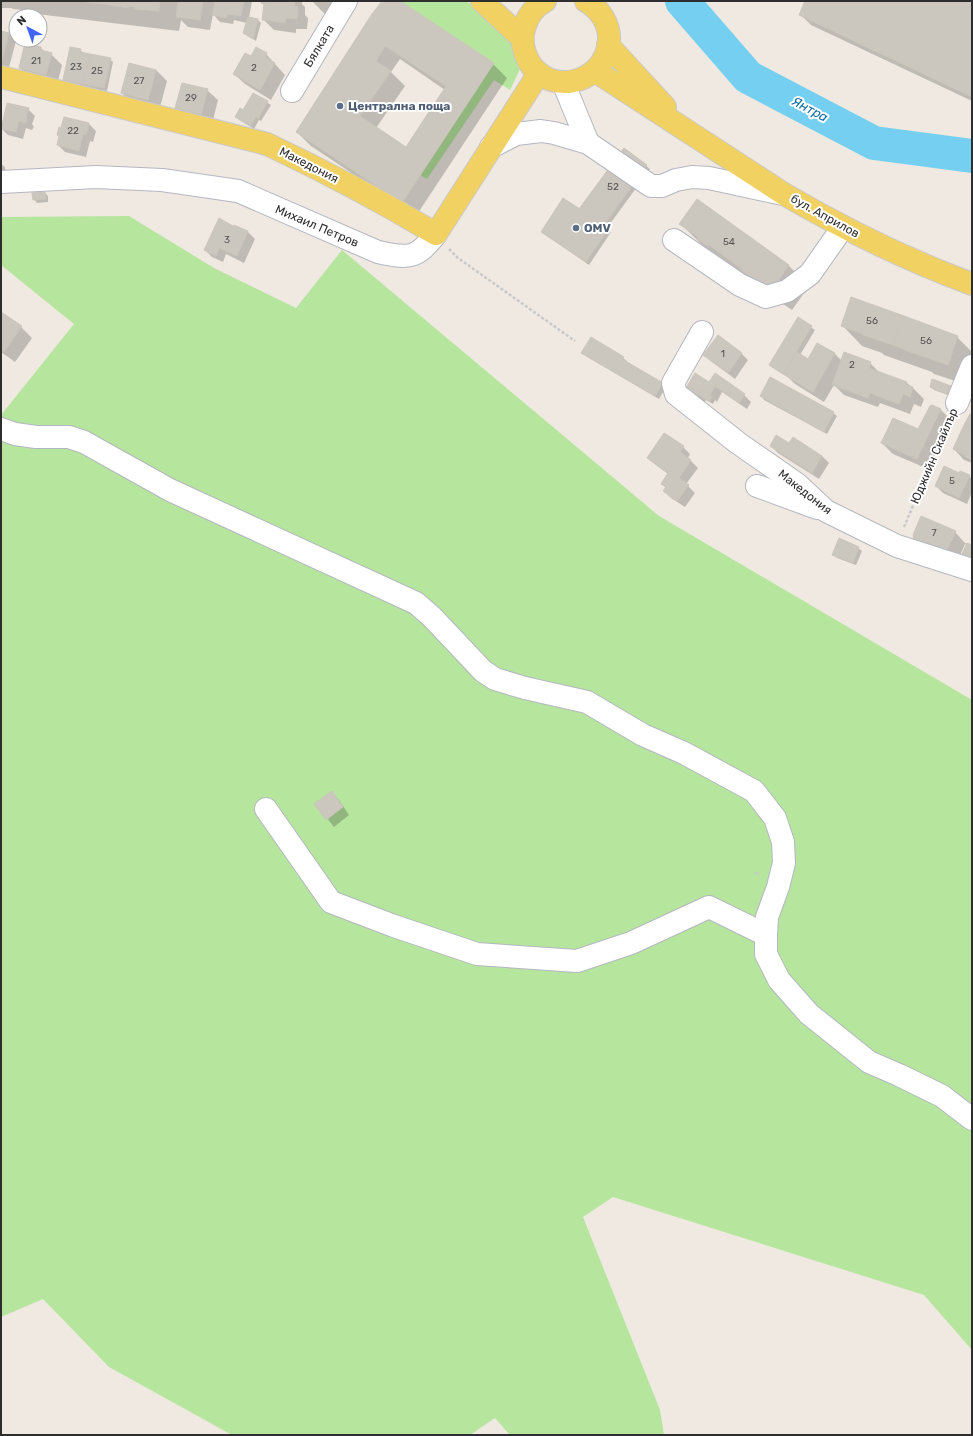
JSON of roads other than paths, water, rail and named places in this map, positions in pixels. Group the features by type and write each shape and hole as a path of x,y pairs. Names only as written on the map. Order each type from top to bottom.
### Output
{"main road":[{"path":"482,1 522,38"},
{"path":"541,2 528,18 523,31 523,45 527,58 539,73 550,79 563,82 577,81 584,78 595,71 604,59 608,45 609,32 605,20 598,10 587,1"},
{"name":"бул. Априлов","path":"608,45 688,131"},
{"name":"бул. Априлов","path":"595,71 784,194 843,227 916,262 972,284"},
{"name":"Михаил Петров","path":"436,234 539,73"},
{"name":"Македония","path":"1,77 267,144 393,208 436,234"}],"street":[{"name":"Бялката","path":"292,91 346,1"},
{"path":"563,82 588,143"},
{"path":"491,147 516,134 541,131 554,133 588,143 651,186 662,186 676,180 698,177 784,194"},
{"name":"Михаил Петров","path":"1,182 96,177 162,180 238,191 299,219 378,252 399,257 418,253 436,234"},
{"path":"674,240 740,285 766,297 787,291 810,274 843,227"},
{"name":"Македония","path":"702,332 673,383 676,394 738,443 797,484 826,511 897,546 972,570"},
{"name":"Юджийн Скайлър","path":"957,403 972,366"},
{"path":"1,428 15,434 36,437 69,437 84,442 170,490 416,603 432,617 483,671 495,679 525,688 587,702 643,735 684,753 754,791 775,818 783,842 784,863 778,887 767,917 766,935 766,954 779,980 809,1014 869,1062 942,1096 972,1119"},
{"path":"756,486 826,511"},
{"path":"266,809 331,902 394,926 477,954 577,961 631,943 709,907 766,935"}],"waterway":[{"name":"Янтра","path":"682,1 748,77 874,143 972,156"}],"place":[{"name":"Централна поща","path":"340,106"},
{"name":"OMV","path":"576,228"}]}
